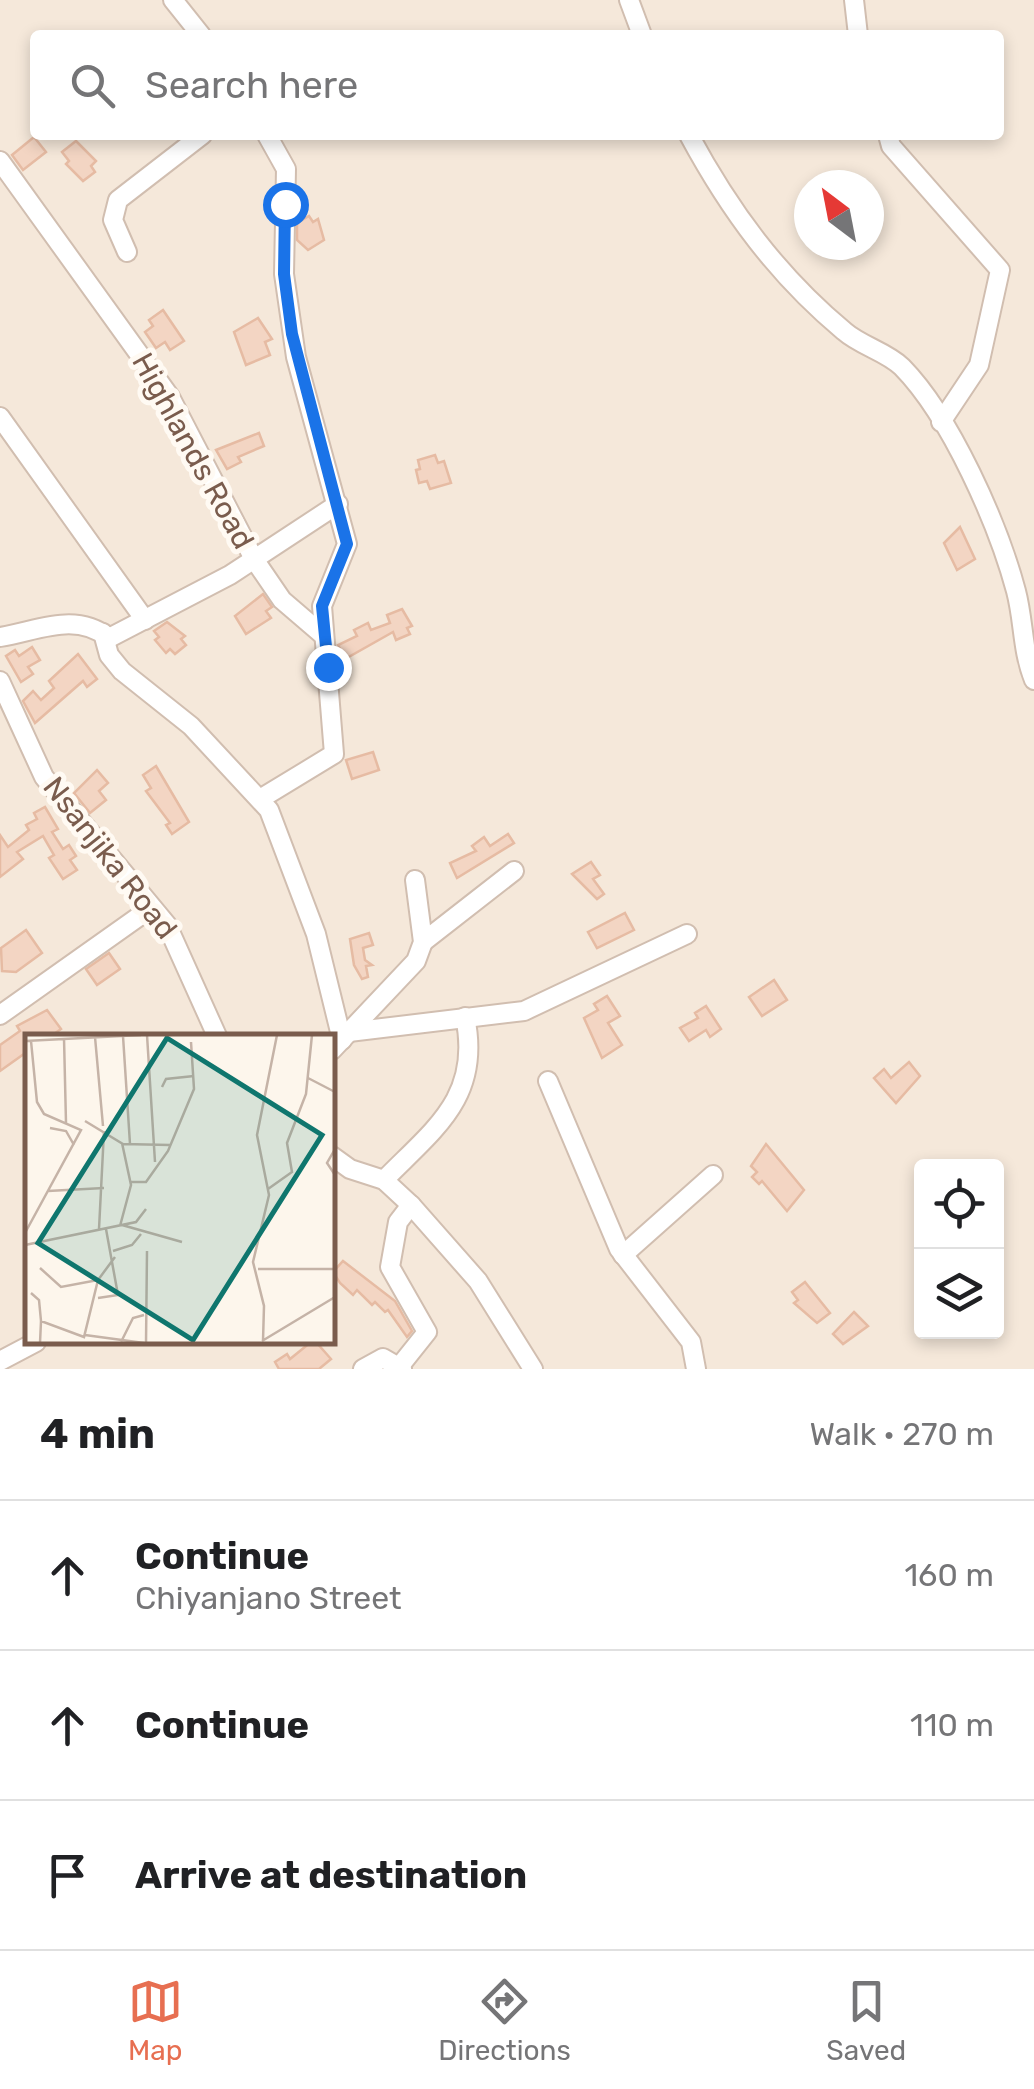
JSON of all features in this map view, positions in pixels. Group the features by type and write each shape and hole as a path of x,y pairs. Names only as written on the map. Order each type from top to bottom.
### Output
{"street":[{"path":"172,0 197,30"},
{"path":"630,0 640,30"},
{"path":"854,0 857,30"},
{"path":"127,252 113,220 118,200 196,140"},
{"path":"260,799 334,754 322,606 346,550 338,504 296,358 286,301 286,170 270,140"},
{"path":"691,140 723,198 767,258 847,334 902,366 960,450 1016,592 1024,656 1034,680"},
{"path":"889,140 1000,270 979,366 941,422"},
{"name":"Highlands Road","path":"0,161 170,398 254,559 282,600 324,636"},
{"path":"0,416 145,620"},
{"path":"0,637 76,623 109,638 254,559 338,504"},
{"path":"103,634 109,655 122,671 191,726 260,799 275,823 316,934 341,1041"},
{"name":"Nsanjika Road","path":"0,681 44,777 173,936 216,1034"},
{"path":"341,1041 410,969 422,942 514,870"},
{"path":"415,880 422,942"},
{"path":"0,1016 151,908"},
{"path":"341,1041 464,1016 532,1008 688,934"},
{"path":"384,1180 437,1127 458,1097 470,1062 464,1016"},
{"path":"548,1081 623,1255 692,1342 696,1369"},
{"path":"335,1158 350,1169 384,1180 411,1205 478,1281 533,1369"},
{"path":"623,1255 713,1175"},
{"path":"363,1369 382,1358 401,1368 427,1332 390,1267 398,1222 411,1205"},
{"path":"0,1361 32,1344"}],"shaded area":[{"path":"0,0 1034,0 1034,1369 0,1369"}],"building":[{"path":"30,140 36,140 46,152 23,170 12,155"},
{"path":"76,141 96,161 91,166 95,172 83,181 66,164 69,161 62,152"},
{"path":"309,216 313,222 318,219 324,240 308,250 297,240 297,223"},
{"path":"163,310 184,341 170,350 165,342 156,348 145,332 153,326 149,320"},
{"path":"258,318 272,339 265,342 270,355 246,365 234,332"},
{"path":"259,433 264,446 238,457 241,462 227,469 216,450"},
{"path":"435,455 438,463 444,461 451,483 430,489 427,481 419,483 416,470 420,469 418,460"},
{"path":"960,527 975,559 957,570 944,543"},
{"path":"263,594 272,607 266,611 271,618 246,634 235,616"},
{"path":"402,609 412,626 407,628 410,634 396,640 393,632 345,659 338,645 357,636 354,630 368,623 371,630 390,623 387,615"},
{"path":"167,622 185,636 181,639 186,645 175,654 170,649 166,653 155,640 159,637 154,631"},
{"path":"32,647 40,660 28,667 33,674 21,682 6,656 15,650 19,656"},
{"path":"78,654 97,679 87,687 83,681 35,723 23,701 33,691 41,700 54,688 49,681"},
{"path":"373,752 379,770 352,779 346,760"},
{"path":"156,766 189,822 172,834 166,825 170,823 146,791 151,788 143,775"},
{"path":"97,770 108,783 99,791 106,800 90,813 74,793"},
{"path":"45,807 58,829 52,832 63,849 69,845 76,856 70,860 77,870 63,879 49,858 54,855 43,836 17,852 23,859 0,877 0,835 8,847 29,830 26,825 37,819 34,813"},
{"path":"508,834 514,843 457,878 450,863 476,851 472,846 484,837 490,846"},
{"path":"591,862 600,875 593,879 604,894 597,899 572,874"},
{"path":"625,913 634,930 597,948 588,932"},
{"path":"26,930 42,953 16,972 2,971 1,948"},
{"path":"369,933 373,945 363,948 365,960 372,965 366,966 368,977 362,979 354,965 350,939"},
{"path":"109,953 120,969 97,985 86,969"},
{"path":"774,980 787,1000 762,1016 749,997"},
{"path":"607,996 620,1016 608,1023 622,1045 602,1058 584,1018 598,1010 594,1004"},
{"path":"706,1006 721,1029 710,1037 706,1030 689,1041 680,1028 698,1018 695,1013"},
{"path":"47,1010 61,1029 54,1034 25,1034 25,1053 0,1071 0,1045 20,1031 17,1026"},
{"path":"909,1062 920,1076 896,1103 874,1078 884,1069 891,1078"},
{"path":"766,1144 804,1190 787,1211 762,1181 759,1184 752,1177 757,1172 751,1166"},
{"path":"343,1261 395,1301 412,1331 407,1337 388,1310 385,1312 375,1302 372,1305 357,1290 353,1295 340,1283 335,1270"},
{"path":"805,1282 830,1313 817,1323 794,1303 798,1300 792,1292"},
{"path":"854,1312 868,1326 843,1344 833,1334"},
{"path":"309,1344 318,1344 331,1359 319,1369 279,1369 275,1362 287,1354 290,1359"}],"route":[{"path":"285,204 284,274 296,358 347,544 322,606 328,667"}]}
